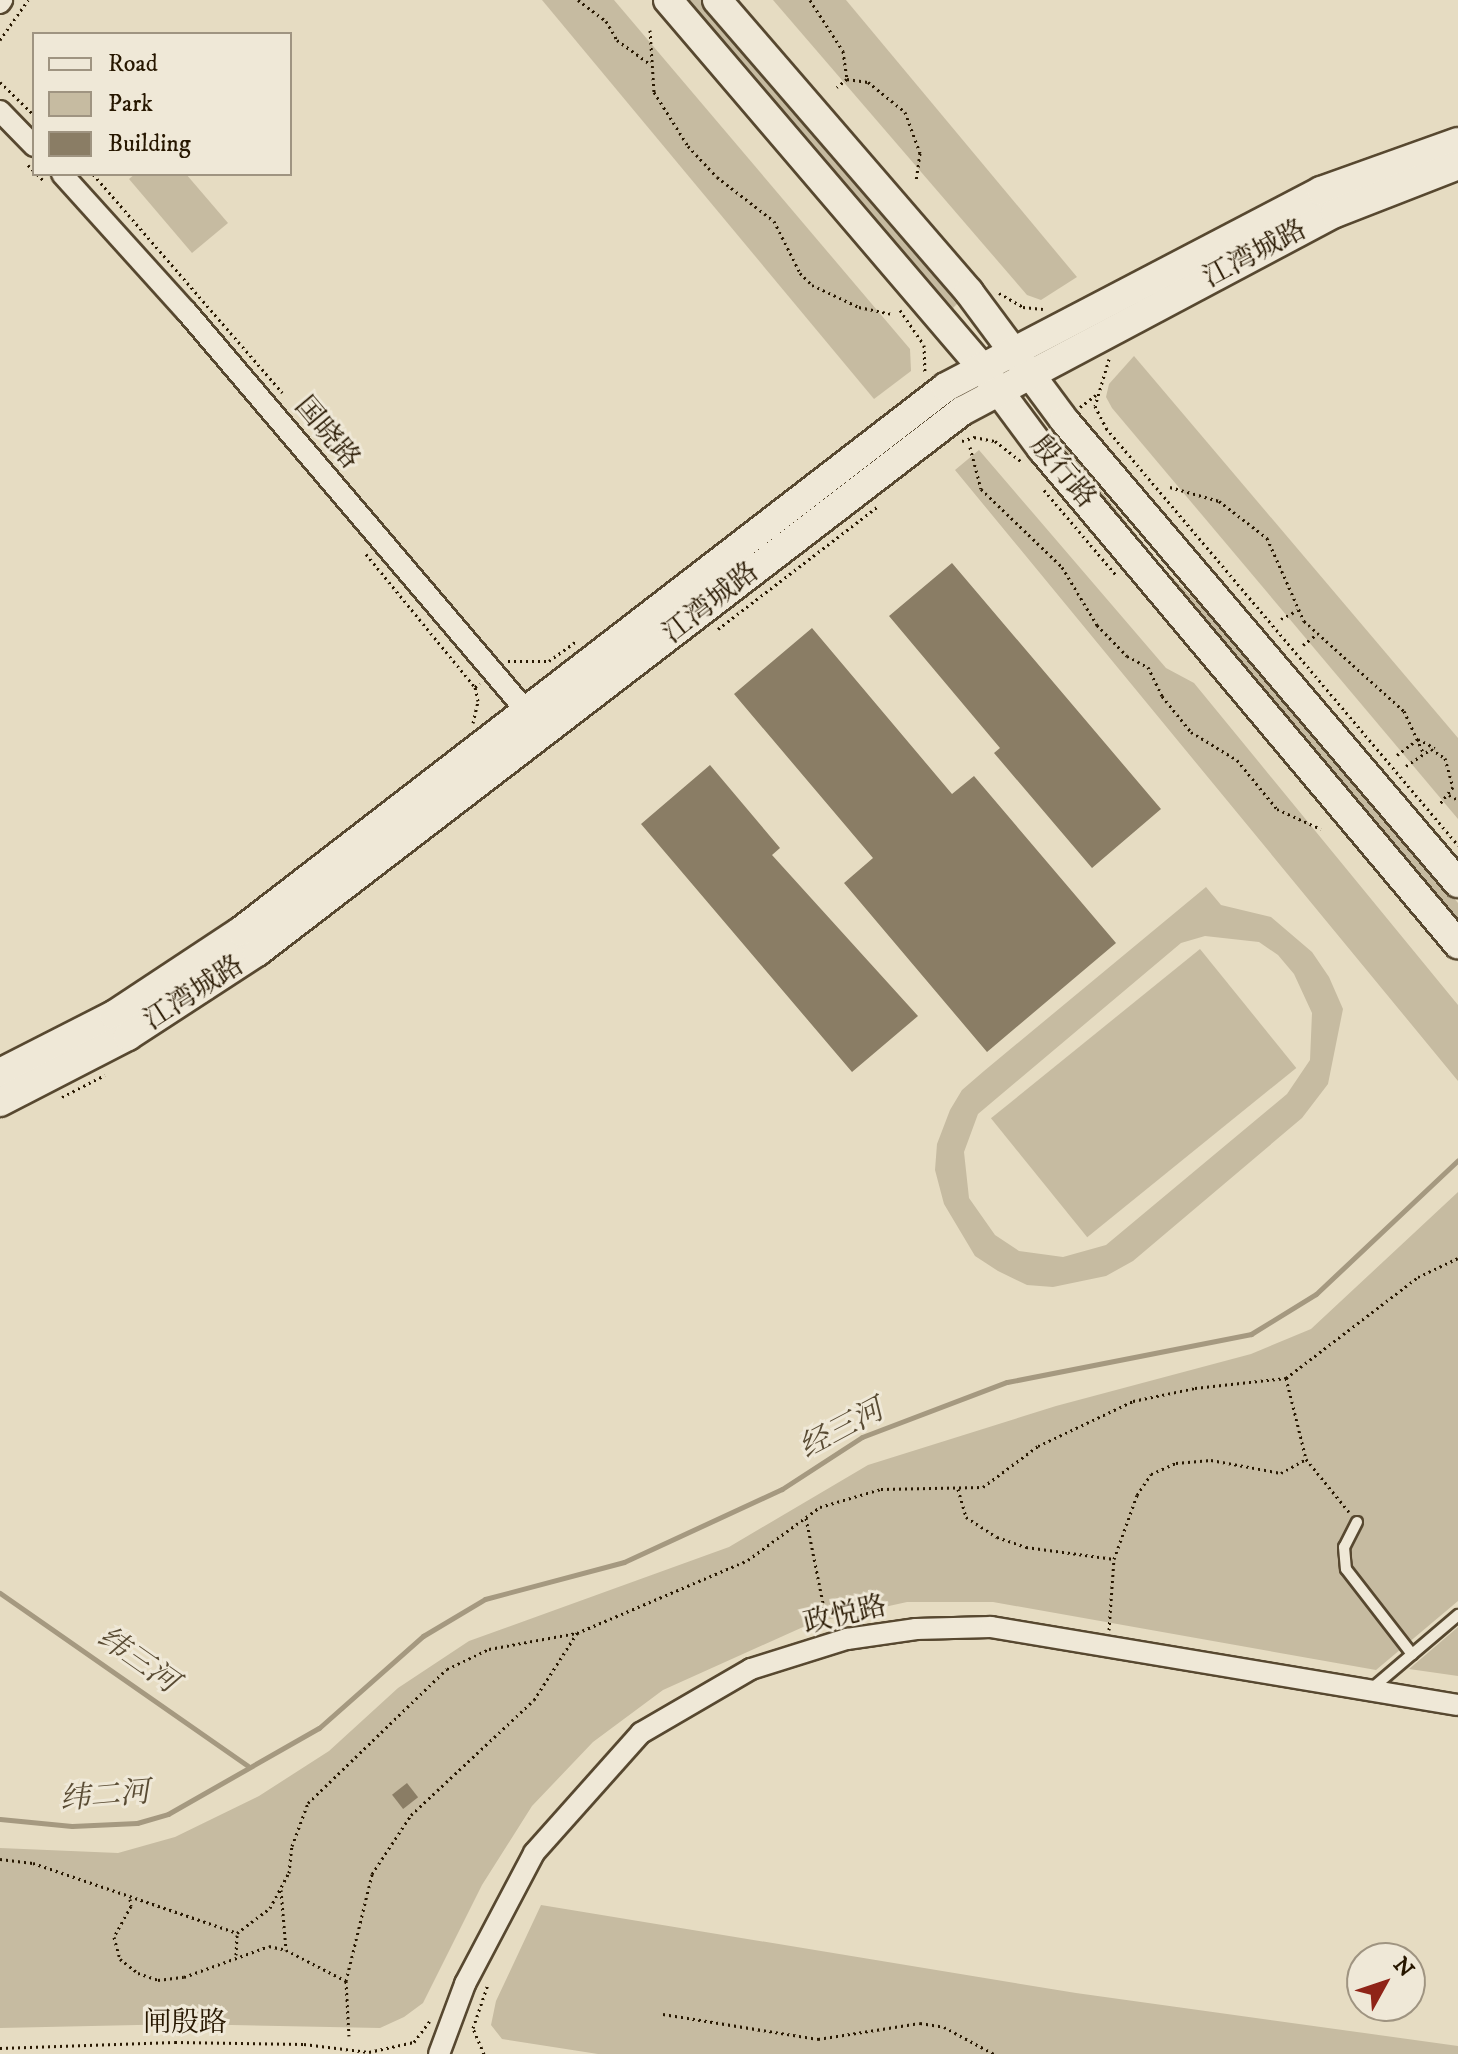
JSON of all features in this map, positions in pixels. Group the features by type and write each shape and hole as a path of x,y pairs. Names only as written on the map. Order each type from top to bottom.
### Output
{"street":[{"name":"殷行路","path":"668,0 989,379 1458,944"},
{"name":"殷行路","path":"717,0 1014,349 1064,420 1458,883"},
{"path":"0,111 32,144"},
{"name":"江湾城路","path":"989,379 1014,349 1321,191 1458,142"},
{"name":"江湾城路","path":"0,1102 128,1036 257,952 909,413 989,379 1032,372 1335,213 1458,165"},
{"name":"国晓路","path":"64,176 186,311 536,722"},
{"name":"江湾城路","path":"0,1073 114,1015 241,931 536,722"},
{"name":"政悦路","path":"439,2054 465,1984 514,1883 534,1853 641,1733 751,1669 831,1644 916,1629 991,1627 1107,1643 1458,1705"}],"lane":[{"path":"1357,1522 1344,1547 1346,1569 1412,1654"},
{"path":"1368,1691 1458,1615"}],"path":[{"path":"0,40 28,0"},
{"path":"578,0 606,21 617,40 649,63"},
{"path":"810,0 837,39 847,79"},
{"path":"650,30 649,63 654,92 669,120 717,177 766,212 782,229 800,273 859,307 891,314"},
{"path":"837,87 847,79 868,82 905,112 920,153 916,180"},
{"path":"0,82 32,113"},
{"path":"95,176 174,263"},
{"path":"1118,352 1102,370 1097,394 1097,414 1106,428 1458,845"},
{"path":"922,379 928,358"},
{"path":"970,447 981,489 1062,567 1097,625 1127,656 1148,667 1162,696 1191,732 1237,760 1277,809 1321,829"},
{"path":"1170,487 1219,501 1255,526 1284,568 1298,610 1316,635 1386,692 1404,711 1423,752"},
{"path":"362,549 475,687 478,712 470,730"},
{"path":"1281,619 1298,610"},
{"path":"475,687 509,660 549,661 588,634"},
{"path":"1303,645 1316,635"},
{"path":"1418,739 1438,750 1451,772 1449,795 1439,805"},
{"path":"1397,755 1418,739"},
{"path":"1406,766 1423,752 1438,750"},
{"path":"1449,795 1458,800"},
{"path":"237,1933 270,1908 280,1889 308,1803 447,1669 489,1649 577,1633 748,1560 820,1507 881,1489 983,1487 1038,1446 1133,1401 1286,1378 1418,1277 1458,1258"},
{"path":"1286,1378 1306,1459 1357,1522"},
{"path":"1107,1643 1114,1559 1131,1508 1151,1474 1176,1463 1211,1460 1281,1473 1306,1459"},
{"path":"958,1489 966,1517 997,1537 1026,1547 1114,1559"},
{"path":"806,1518 831,1644"},
{"path":"349,2036 346,1981 372,1874 411,1815 534,1700 577,1633"},
{"path":"0,1859 33,1863 237,1933"},
{"path":"280,1889 286,1950"},
{"path":"130,1897 131,1906 114,1937 120,1959 138,1973 158,1980 184,1977 236,1955 269,1946 286,1950 346,1981"},
{"path":"236,1955 237,1933"},
{"path":"484,2054 473,2028 491,1976"},
{"name":"闸殷路","path":"0,2048 175,2042 304,2044 369,2052 414,2042 435,2011"},
{"path":"663,2014 818,2039 920,2023 944,2027 994,2054"}],"green space":[{"path":"542,0 614,0 910,349 911,371 874,399"},
{"path":"682,0 702,0 958,303 953,308"},
{"path":"773,0 846,0 1077,277 1041,300 1027,295"},
{"path":"133,176 188,176 228,223 192,253 129,179"},
{"path":"1134,356 1458,738 1458,819 1112,408 1106,397 1109,384"},
{"path":"1064,445 1165,570 1270,675 1458,903 1458,929 1058,448"},
{"path":"979,450 1166,668 1194,683 1458,1005 1458,1081 955,470"},
{"path":"1206,887 1221,905 1271,917 1312,952 1329,977 1343,1009 1328,1084 1302,1118 1133,1261 1106,1276 1053,1287 1027,1285 998,1271 975,1256 944,1204 935,1170 937,1144 950,1110 962,1090","holes":["1205,936 1259,942 1278,955 1294,974 1312,1013 1310,1060 1287,1094 1106,1245 1063,1257 1019,1251 995,1235 969,1198 964,1152 978,1114 1181,943"]},
{"path":"1200,949 1296,1068 1087,1237 991,1118"},
{"path":"1458,1192 1458,1601 1376,1670 993,1602 907,1602 812,1623 663,1690 593,1742 532,1806 482,1885 423,2003 404,2017 380,2028 183,2024 0,2028 0,1848 118,1853 175,1837 259,1796 329,1751 398,1688 469,1641 729,1547 868,1465 1056,1406 1251,1354 1311,1329"},
{"path":"1458,1627 1458,1676 1409,1669"},
{"path":"541,1905 1076,1993 1458,2046 1458,2054 598,2054 502,2039 491,2025 496,2001"}],"building":[{"path":"952,563 1161,809 1092,868 994,753 1000,748 889,616"},
{"path":"812,628 952,794 974,776 1116,943 987,1052 844,883 873,858 734,694"},
{"path":"710,765 780,848 772,855 918,1016 852,1072 641,824"},
{"path":"407,1783 418,1797 403,1809 392,1795"}],"waterway":[{"name":"经三河","path":"0,1819 72,1826 137,1823 168,1814 319,1728 423,1636 485,1599 624,1562 782,1489 862,1437 1007,1382 1251,1334 1316,1294 1458,1160"},
{"name":"纬三河","path":"0,1593 248,1766"}],"water label":[{"name":"纬二河","path":"105,1797"}]}
